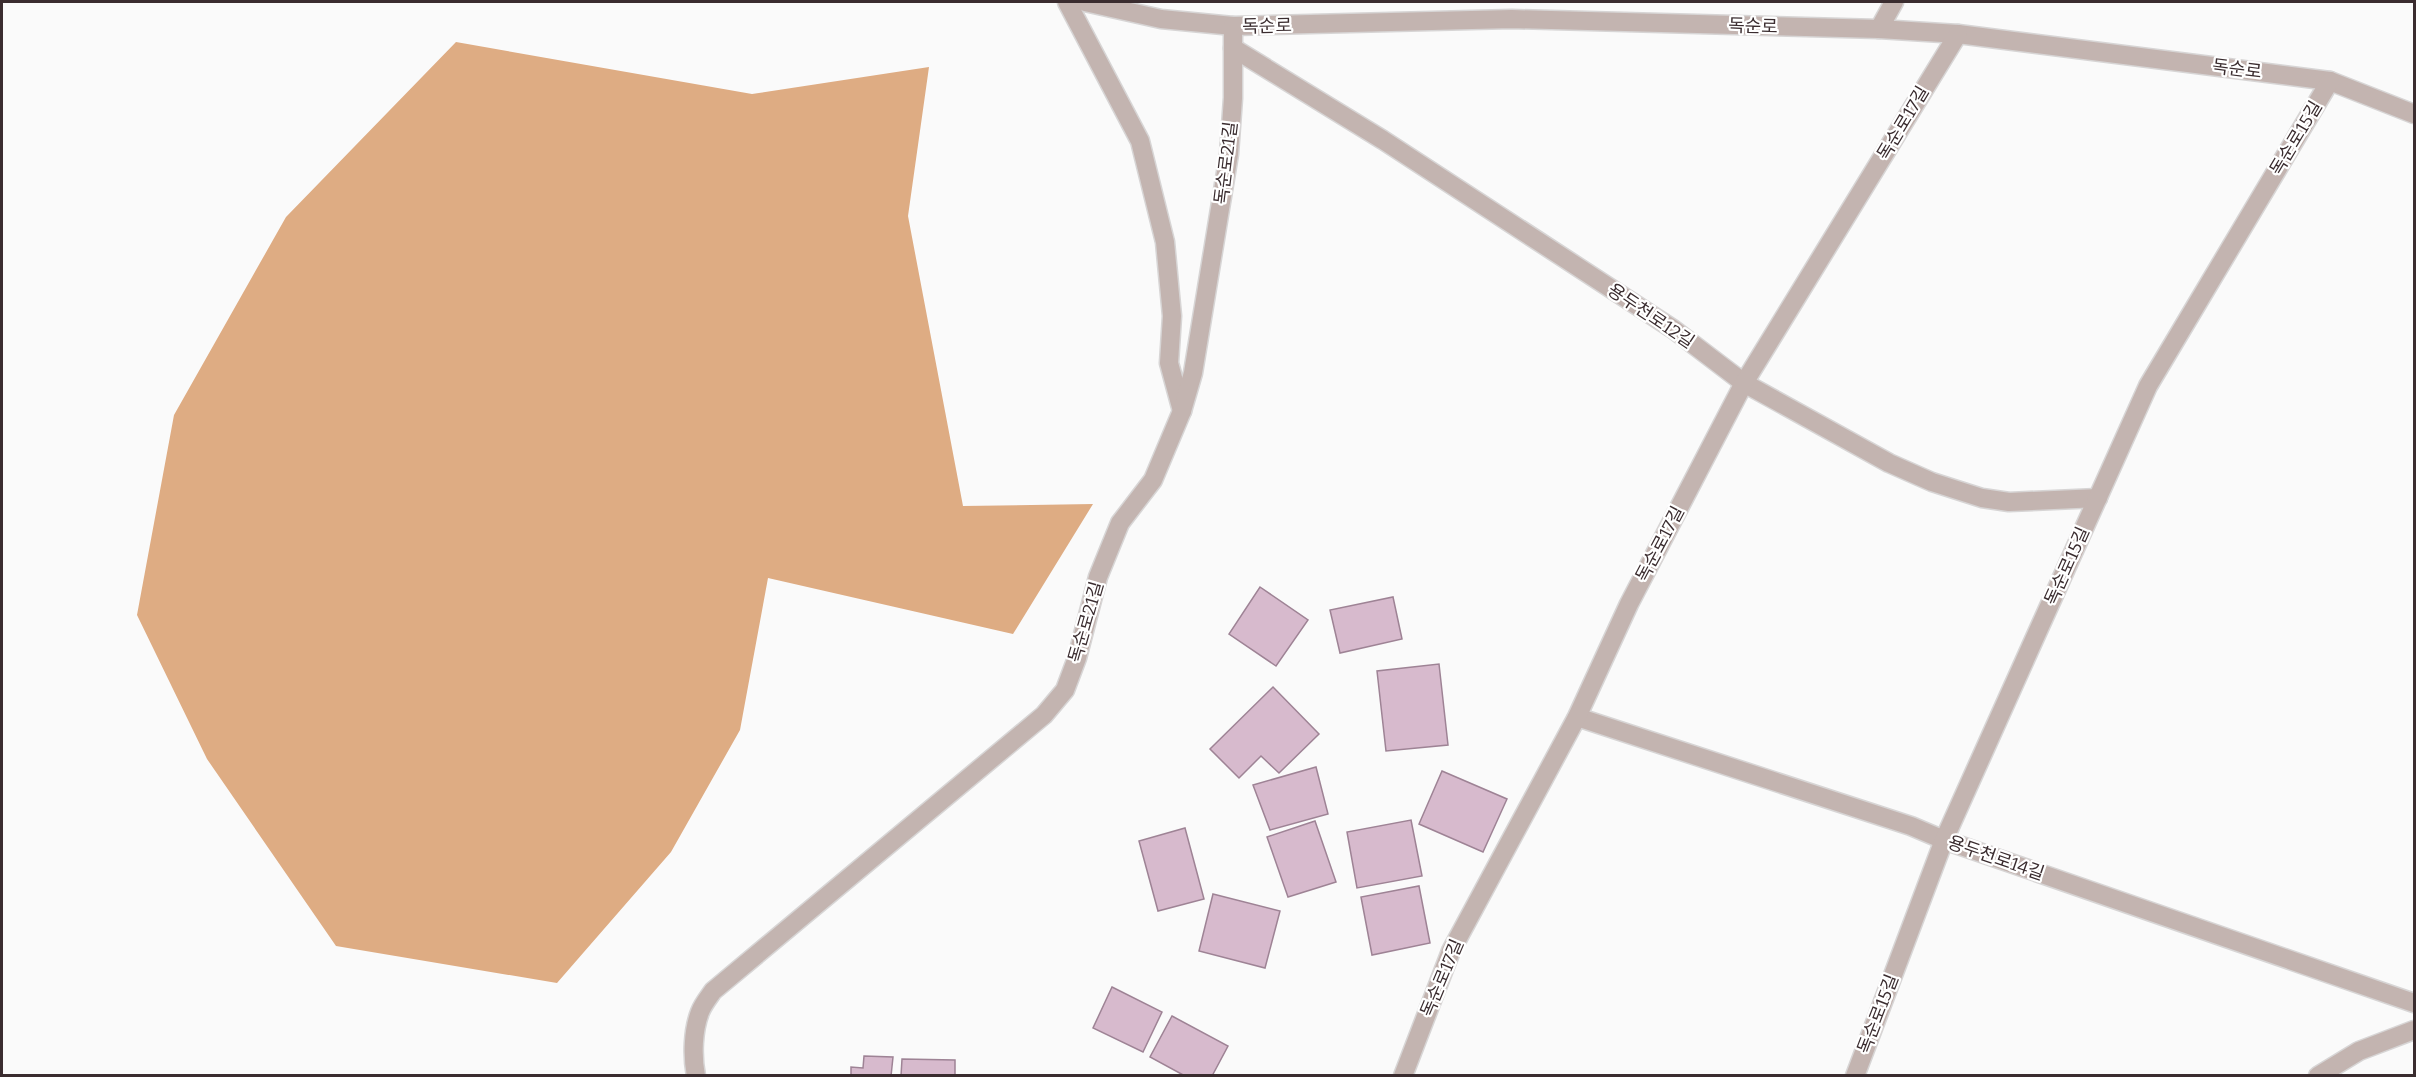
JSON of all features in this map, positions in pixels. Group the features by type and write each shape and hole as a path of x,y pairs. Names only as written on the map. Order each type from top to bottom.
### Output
{"street":[{"path":"1067,2 1140,141 1165,242 1172,316 1169,363 1182,411"},
{"name":"독순로","path":"1084,2 1161,19 1233,27 1512,19 1879,29 1958,34 2330,81 2415,114"},
{"path":"1879,29 1894,2"},
{"name":"독순로21길","path":"696,1076 694,1065 700,1010 713,991 1044,715 1065,690 1077,658 1098,577 1120,523 1153,480 1182,411 1193,373 1229,154 1233,27"},
{"name":"독순로17길","path":"1403,1076 1451,951 1577,717 1629,604 1744,383 1958,34"},
{"name":"용두천로12길","path":"1233,48 1383,140 1653,316 1744,383 1889,463 1952,489 1982,498 2009,502 2098,498"},
{"name":"독순로15길","path":"1855,1076 1944,840 2148,386 2330,81"},
{"name":"용두천로14길","path":"1577,717 1911,826 1944,840 2415,1003"},
{"path":"2318,1076 2359,1051 2415,1030"}],"shaded area":[{"path":"456,42 752,94 929,67 908,216 963,506 1093,504 1013,634 768,578 740,730 671,852 557,983 336,946 207,759 137,615 174,415 286,217"}],"building":[{"path":"1260,587 1308,620 1276,666 1229,634"},
{"path":"1393,597 1402,639 1340,653 1330,610"},
{"path":"1439,664 1448,745 1386,751 1377,671"},
{"path":"1273,687 1319,734 1279,773 1261,756 1239,778 1210,749"},
{"path":"1316,767 1328,814 1270,830 1253,785"},
{"path":"1442,771 1507,799 1483,852 1419,824"},
{"path":"1411,820 1422,876 1357,888 1347,832"},
{"path":"1315,821 1336,882 1288,897 1267,837"},
{"path":"1185,828 1204,899 1158,911 1139,841"},
{"path":"1419,886 1430,943 1372,955 1361,897"},
{"path":"1213,894 1280,911 1265,968 1199,951"},
{"path":"1112,987 1162,1012 1143,1052 1093,1028"},
{"path":"1172,1016 1228,1046 1212,1076 1185,1076 1150,1057"},
{"path":"864,1056 893,1057 891,1076 851,1076 851,1067 863,1068"},
{"path":"902,1059 955,1060 955,1076 901,1076"}]}
